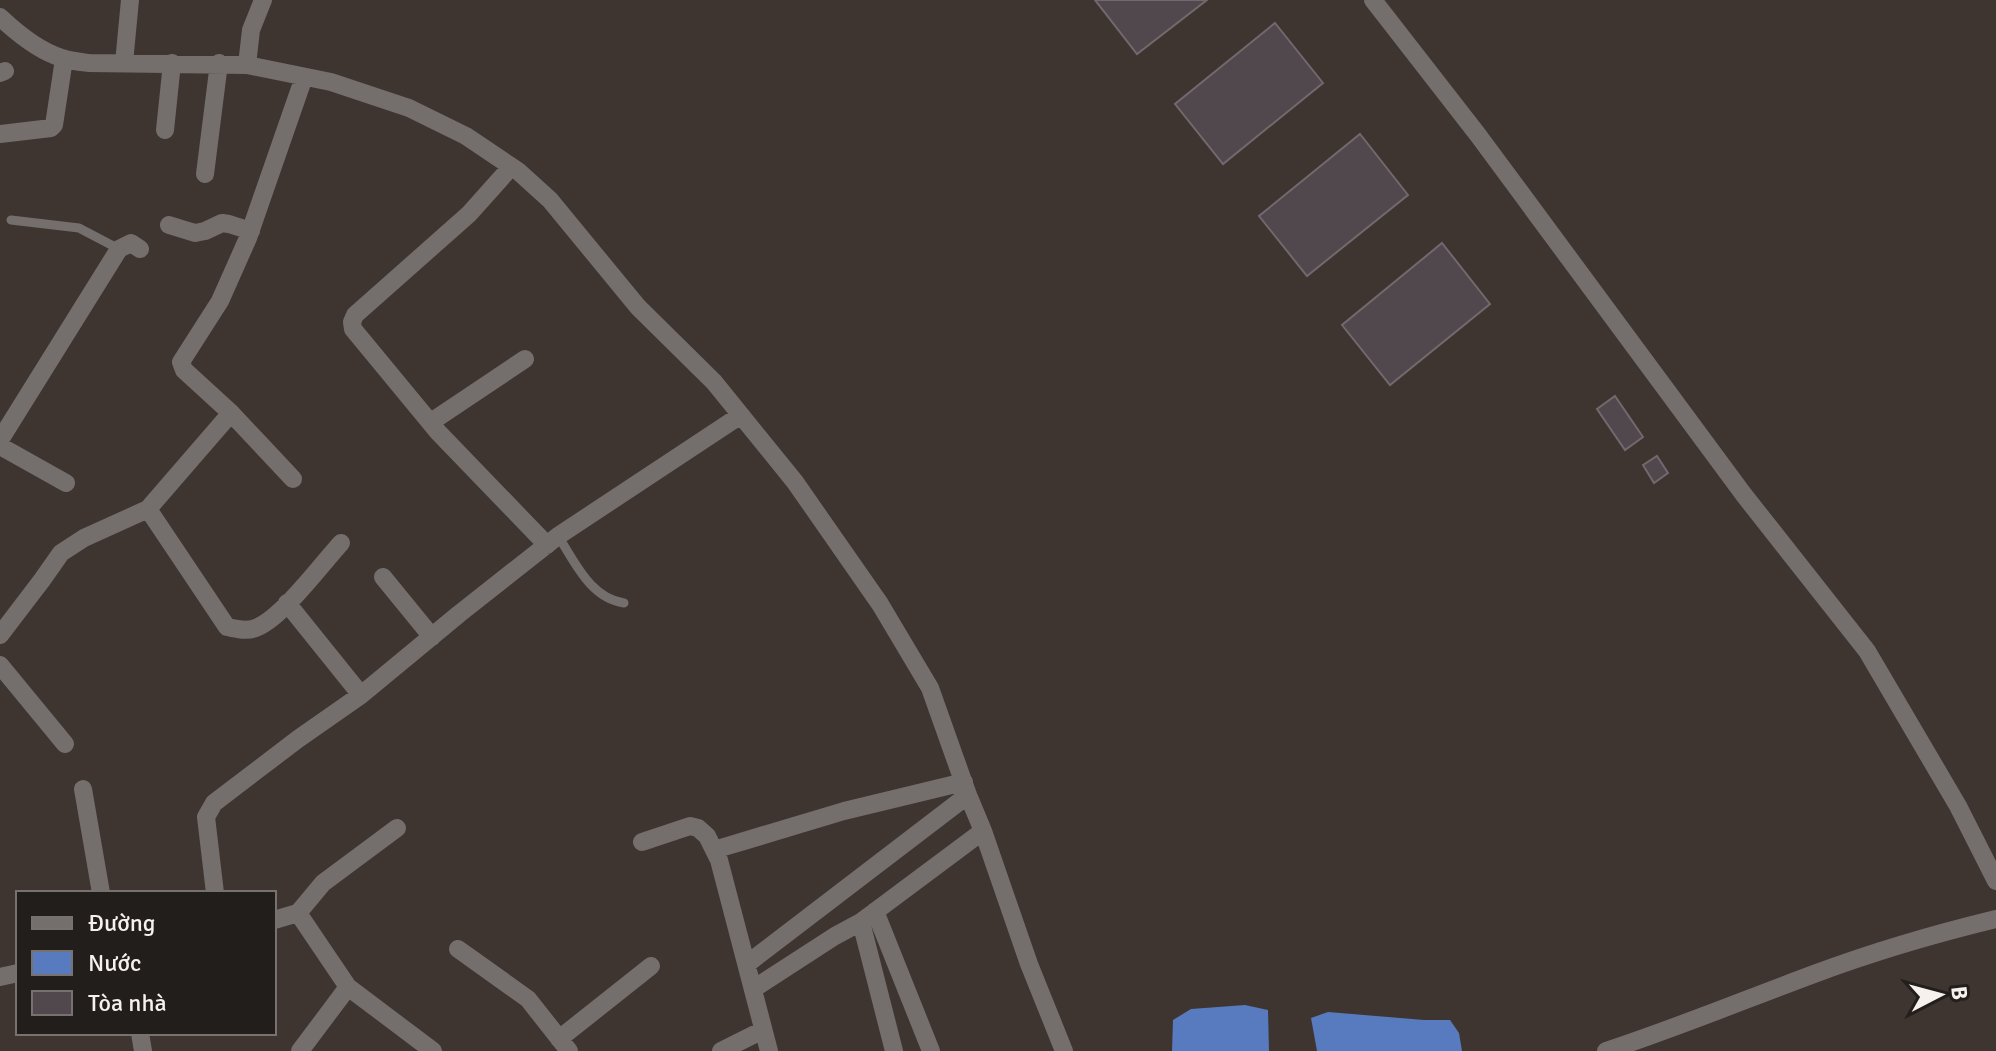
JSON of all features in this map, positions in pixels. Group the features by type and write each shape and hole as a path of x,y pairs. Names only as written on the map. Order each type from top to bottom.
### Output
{"street":[{"path":"124,63 130,0"},
{"path":"248,0 254,24"},
{"path":"247,65 254,24 263,0"},
{"path":"1373,0 1478,135 1744,495 1867,651 1958,806 1996,881"},
{"path":"0,17 13,30 64,59 89,63 247,65 331,82 409,108 466,136 518,171 550,200 638,307 714,382 741,415 795,482 880,604 930,688 1029,964 1064,1051"},
{"path":"0,134 51,128 54,125 64,59"},
{"path":"165,130 172,63"},
{"path":"205,174 219,63"},
{"path":"293,479 231,413 184,370 181,362 220,301 251,231 304,77"},
{"path":"511,167 469,214 384,288 355,315 352,322 353,329 431,422 553,541"},
{"path":"169,225 195,233 222,223 251,231"},
{"path":"66,483 1,438 119,249 131,243 140,249"},
{"path":"431,422 525,359"},
{"path":"0,635 61,553 84,538 148,509 231,413"},
{"path":"215,891 206,817 214,803 361,695 553,541 741,415"},
{"path":"148,509 227,627 243,631 256,628 274,617 341,543"},
{"path":"383,577 432,637"},
{"path":"287,603 361,695"},
{"path":"0,665 65,744"},
{"path":"714,850 844,811 966,788"},
{"path":"747,964 966,788"},
{"path":"83,789 101,891"},
{"path":"642,842 690,826 707,836 719,860 769,1051"},
{"path":"276,919 298,913 323,883 397,828"},
{"path":"753,989 868,916 983,831"},
{"path":"298,913 348,987 433,1051"},
{"path":"868,916 894,1051"},
{"path":"868,916 931,1051"},
{"path":"1606,1051 1815,974 1934,934 1996,919"},
{"path":"458,949 528,999 564,1045 651,966"},
{"path":"300,1051 348,987"},
{"path":"721,1051 763,1030"}],"lane":[{"path":"11,220 79,228 119,249"},
{"path":"553,541 591,587 613,601 624,603"}],"water":[{"path":"1245,1005 1268,1010 1269,1051 1172,1051 1173,1020 1191,1009"},
{"path":"1328,1012 1450,1020 1459,1033 1462,1051 1317,1051 1311,1018"}],"building":[{"path":"1095,0 1207,0 1137,54"},
{"path":"1275,23 1323,83 1223,164 1175,104"},
{"path":"1360,134 1408,195 1307,276 1259,216"},
{"path":"1442,243 1490,304 1390,385 1342,325"},
{"path":"1615,396 1643,437 1625,450 1597,409"},
{"path":"1657,456 1668,473 1654,483 1643,465"}]}
